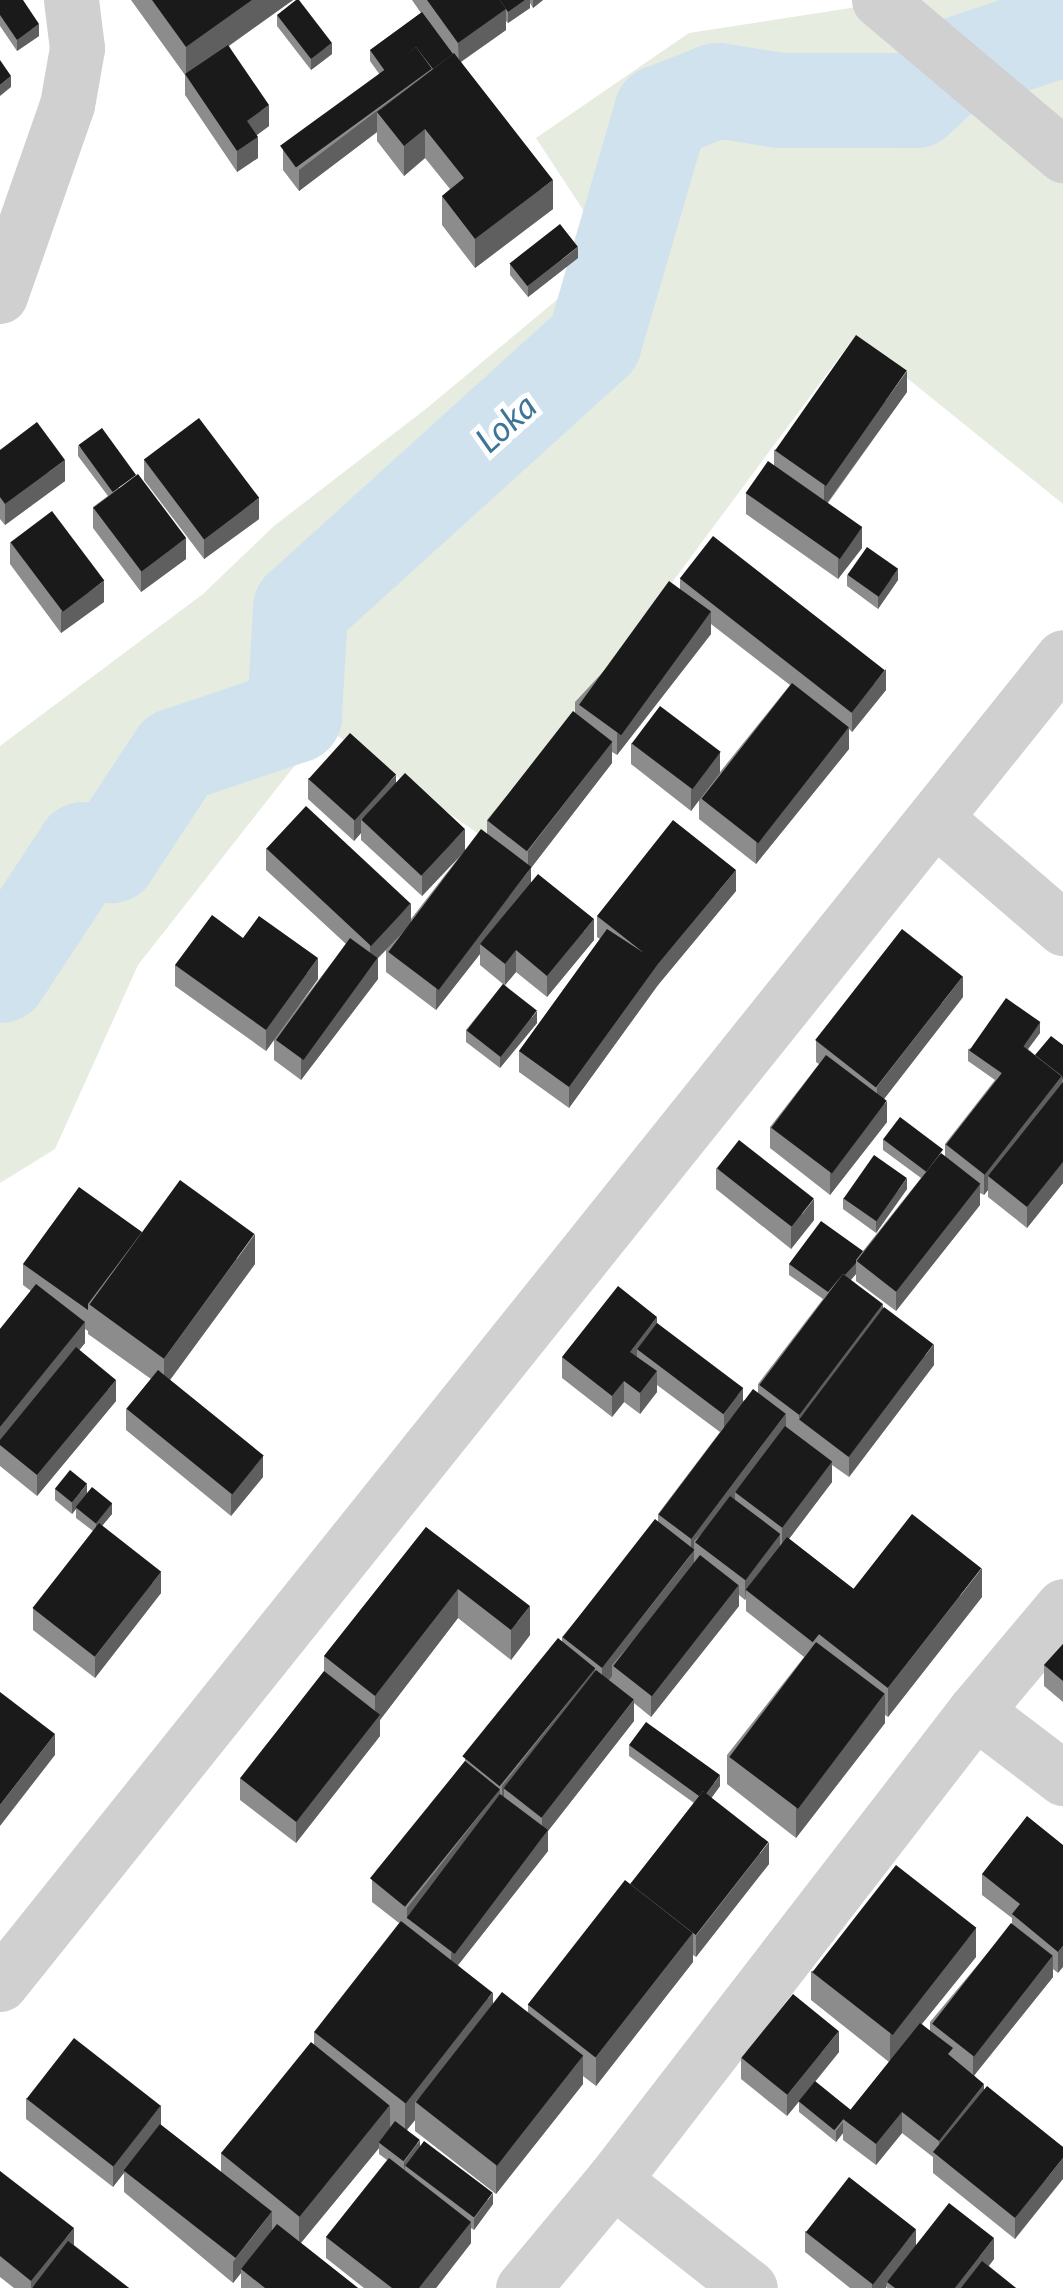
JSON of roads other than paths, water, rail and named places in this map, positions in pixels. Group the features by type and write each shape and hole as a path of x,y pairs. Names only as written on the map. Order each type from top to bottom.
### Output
{"street":[{"path":"0,296 68,105 77,48 71,0"},
{"path":"879,0 1063,154"},
{"path":"0,1984 1063,657"},
{"path":"935,818 1063,928"},
{"path":"524,2288 613,2180 975,1712 1063,1606"},
{"path":"975,1712 1063,1778"},
{"path":"613,2180 750,2288"}],"waterway":[{"name":"Loka","path":"0,975 83,849 110,855 176,755 294,715 300,608 594,341 661,112 717,90 780,100 915,100 953,65 1049,33 1063,0"}]}
